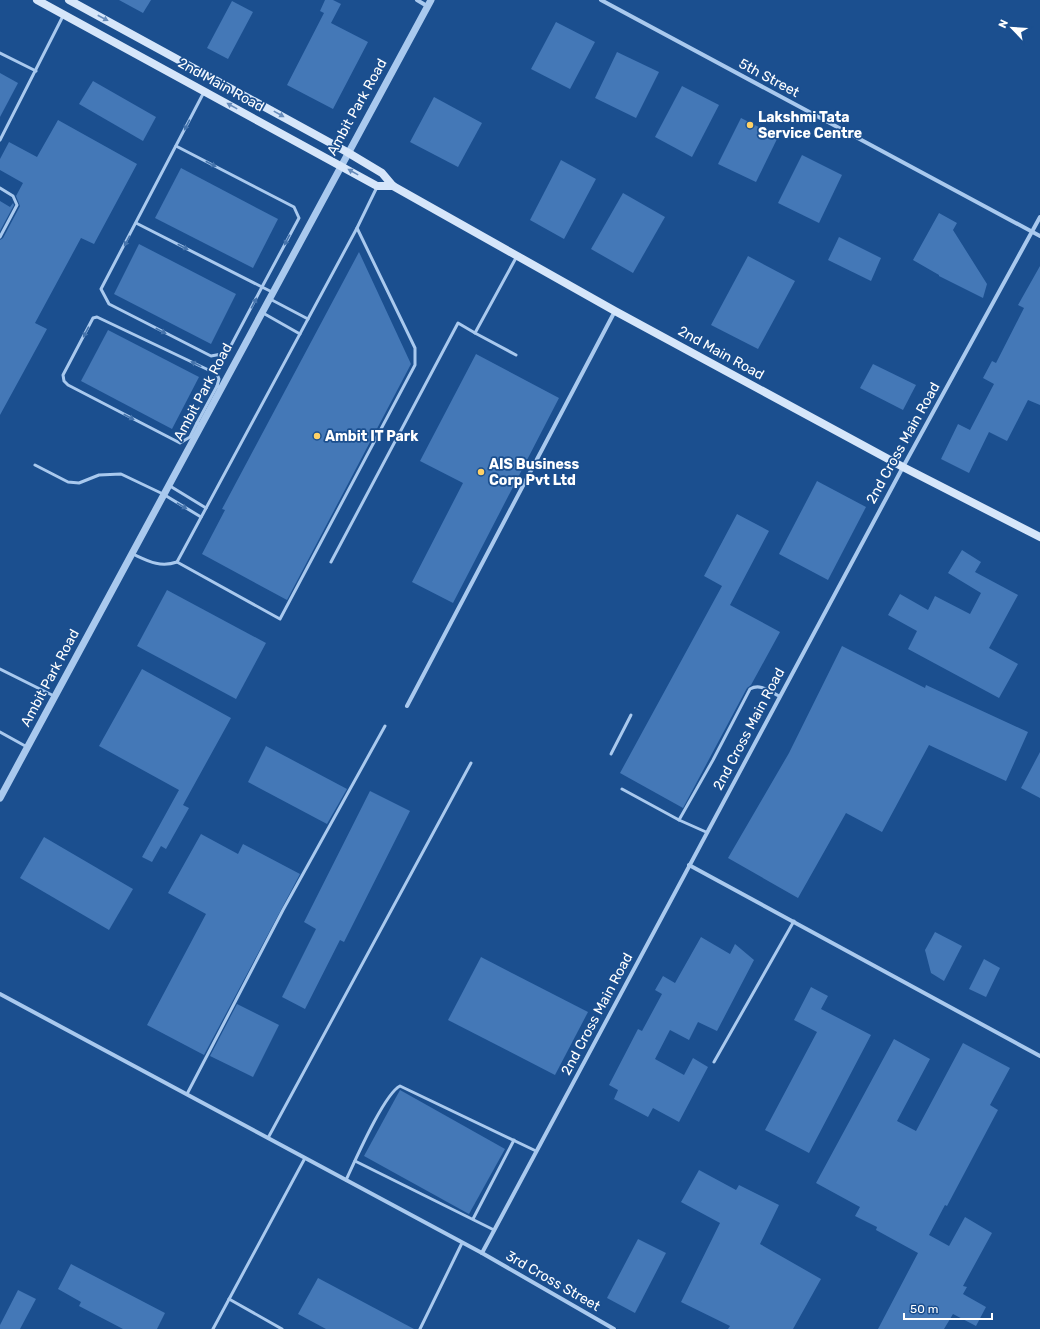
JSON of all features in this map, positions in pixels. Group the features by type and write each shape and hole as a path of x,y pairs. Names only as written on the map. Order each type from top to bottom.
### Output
{"main road":[{"name":"2nd Main Road","path":"37,0 377,186 393,186"},
{"name":"2nd Main Road","path":"69,0 347,152 382,173 393,186 518,254 615,311 902,467 1040,537"}],"street":[{"path":"417,0 429,3"},
{"name":"5th Street","path":"601,0 1040,236"},
{"name":"Ambit Park Road","path":"0,798 132,553 199,424 429,3"},
{"name":"2nd Cross Main Road","path":"482,1253 902,467 1040,217"},
{"path":"407,706 615,311"},
{"path":"689,865 1040,1056"},
{"name":"3rd Cross Street","path":"0,994 482,1253 614,1329"}],"lane":[{"path":"0,140 64,15"},
{"path":"0,53 36,71"},
{"path":"176,146 294,207 299,218 227,353 210,356 109,304 101,289 136,223 176,146 205,91"},
{"path":"132,553 154,564 168,565 177,562 357,228 377,186"},
{"path":"0,188 13,196 16,205 0,237"},
{"path":"136,223 262,287 270,295 308,319"},
{"path":"177,562 280,619 284,612 415,365 415,348 357,228"},
{"path":"475,333 518,254"},
{"path":"261,312 300,334"},
{"path":"199,424 190,437 180,443 68,385 64,382 63,375 93,318 97,317 217,374 219,379 219,387"},
{"path":"331,562 458,324 516,355"},
{"path":"35,465 68,482 78,483 98,475 121,474 163,494 201,517"},
{"path":"168,485 206,508"},
{"path":"0,669 54,696"},
{"path":"680,820 750,689 755,686 760,686 779,696"},
{"path":"611,754 631,715"},
{"path":"187,1094 287,904 385,726"},
{"path":"0,732 27,747"},
{"path":"268,1138 471,763"},
{"path":"622,789 706,832"},
{"path":"714,1062 794,921"},
{"path":"346,1180 381,1110 395,1088 400,1086 536,1151"},
{"path":"472,1219 514,1140"},
{"path":"213,1329 306,1158"},
{"path":"356,1161 494,1230"},
{"path":"420,1329 462,1243"},
{"path":"229,1299 282,1329"}],"building":[{"path":"119,0 151,0 143,13"},
{"path":"325,0 333,0 341,4 331,23 368,42 333,109 287,85 324,13 320,11"},
{"path":"232,1 253,12 228,59 207,48"},
{"path":"556,22 595,42 570,89 531,69"},
{"path":"617,52 659,72 636,118 595,98"},
{"path":"0,73 18,83 0,117"},
{"path":"93,81 156,117 143,141 79,104"},
{"path":"682,86 719,105 692,157 655,137"},
{"path":"434,97 482,123 458,167 410,142"},
{"path":"741,118 778,137 756,182 718,164"},
{"path":"58,120 137,164 94,244 81,238 35,323 47,329 0,415 0,240 3,238 20,206 16,196 23,183 0,170 0,159 9,142 37,157"},
{"path":"802,155 842,175 819,223 778,203"},
{"path":"561,160 596,179 564,239 530,220"},
{"path":"181,168 278,219 253,268 155,218"},
{"path":"623,193 665,217 633,273 591,249"},
{"path":"0,201 10,207 13,203 14,205 0,231"},
{"path":"939,213 957,223 953,230 987,284 983,298 939,276 913,260"},
{"path":"839,237 881,258 871,281 828,260"},
{"path":"139,244 236,294 211,344 114,294"},
{"name":"Ambit IT Park","path":"359,252 411,364 287,600 202,554 225,510 222,509"},
{"path":"748,256 795,281 758,349 711,325"},
{"path":"1040,266 1040,405 1028,400 1007,441 989,432 969,473 941,459 958,424 970,430 994,384 983,378 992,361 996,363 1024,308 1018,305"},
{"path":"108,330 199,377 172,429 81,381"},
{"name":"AIS Business Corp Pvt Ltd","path":"476,354 559,398 453,603 412,582 463,483 420,461"},
{"path":"873,364 916,385 903,410 860,388"},
{"path":"817,481 866,507 828,580 779,554"},
{"path":"737,514 769,531 730,605 780,632 751,685 747,688 683,808 620,773 722,586 704,576"},
{"path":"962,550 981,562 975,572 1018,595 989,648 1018,664 999,698 908,649 917,631 888,615 900,594 928,610 935,596 970,614 981,593 948,573"},
{"path":"167,590 266,643 236,699 137,646"},
{"path":"842,646 925,688 926,685 1028,732 1006,781 929,745 882,832 846,813 798,898 728,858 789,753"},
{"path":"142,669 231,718 183,805 189,808 166,849 161,846 152,862 142,857 179,790 99,746"},
{"path":"266,746 347,789 327,824 248,782"},
{"path":"1040,752 1040,798 1021,788"},
{"path":"370,791 410,811 344,942 340,940 305,1009 282,997 316,929 304,922"},
{"path":"201,834 238,854 243,844 300,874 204,1055 147,1025 206,914 168,893"},
{"path":"44,837 133,889 109,930 20,878"},
{"path":"935,932 962,946 944,981 931,973 925,950"},
{"path":"701,937 730,954 735,944 754,960 717,1031 698,1022 689,1040 670,1030 655,1059 684,1075 693,1058 708,1067 679,1122 653,1108 648,1117 614,1099 618,1090 609,1085 638,1029 642,1031 662,994 655,990 663,976 675,983"},
{"path":"481,957 588,1012 555,1075 448,1020"},
{"path":"984,959 1000,968 986,997 969,989"},
{"path":"811,987 828,996 821,1009 871,1035 809,1153 765,1130 817,1032 794,1020"},
{"path":"237,1004 279,1025 253,1077 210,1056"},
{"path":"894,1039 930,1059 897,1121 916,1131 963,1043 1010,1068 990,1105 998,1110 947,1206 945,1205 929,1235 949,1246 965,1217 992,1233 963,1286 967,1287 963,1294 986,1307 976,1326 953,1314 944,1329 878,1329 918,1253 876,1230 877,1227 855,1216 860,1207 816,1183"},
{"path":"400,1090 505,1149 469,1214 364,1156"},
{"path":"699,1170 736,1190 739,1185 779,1205 760,1244 821,1279 793,1329 728,1329 730,1326 681,1302 720,1223 681,1202"},
{"path":"638,1239 666,1253 635,1313 607,1298"},
{"path":"71,1264 165,1313 157,1329 123,1329 79,1306 81,1302 58,1289"},
{"path":"318,1278 414,1329 326,1329 298,1314"},
{"path":"18,1290 36,1299 20,1329 0,1329 0,1325"}],"place":[{"name":"Lakshmi Tata Service Centre","path":"750,125"},
{"name":"Ambit IT Park","path":"317,436"},
{"name":"AIS Business Corp Pvt Ltd","path":"481,472"}]}
